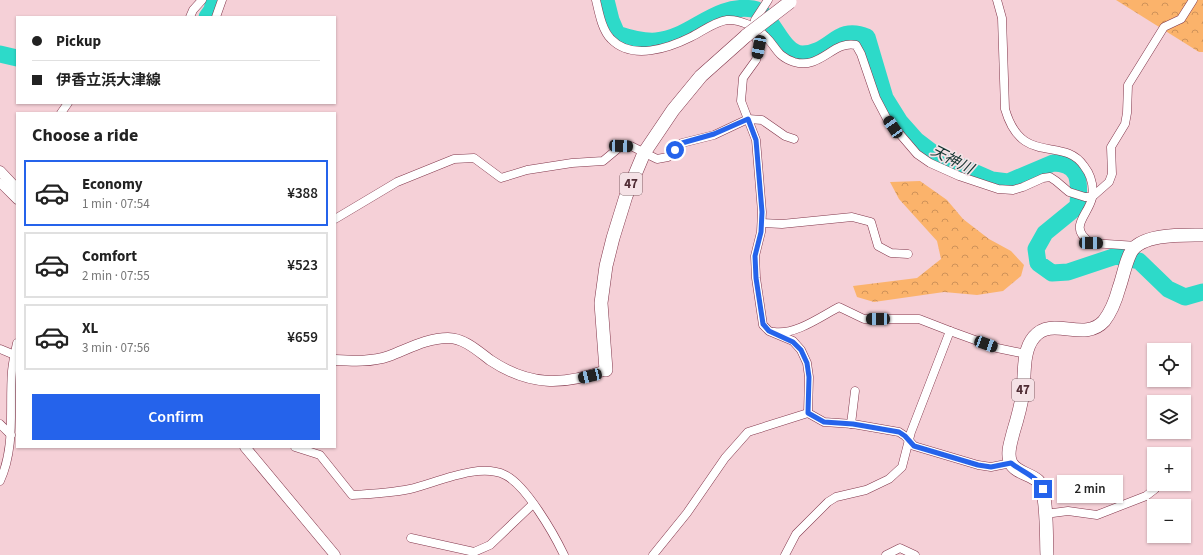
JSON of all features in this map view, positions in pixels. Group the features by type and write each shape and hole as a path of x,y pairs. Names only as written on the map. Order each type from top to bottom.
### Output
{"main road":[{"name":"47","path":"606,370 601,303 606,266 626,196 644,153 673,110 701,76 752,28 791,1"},
{"path":"1134,249 1152,239 1166,236 1203,235"},
{"name":"47","path":"1011,463 1009,450 1023,392 1026,354 1033,337 1042,329 1048,327 1084,331 1095,327 1104,321 1115,300 1134,249"},
{"path":"1011,463 1019,470 1036,478 1041,483 1043,489 1047,555"}],"street":[{"path":"190,16 193,10 202,0"},
{"path":"216,16 222,0"},
{"path":"596,0 602,24 610,39 620,46 633,50 647,51 667,48 692,37 714,24 727,20 742,21 765,36 778,54 785,59 799,63 815,62 846,44 856,45 862,54 876,98 893,127 917,154 940,168 979,184 998,189 1013,190 1043,178 1050,177 1069,192 1089,197"},
{"path":"768,0 752,28 759,47 756,60 743,78 741,101 756,140 762,212 762,223 755,256 756,278 763,324 769,331 793,342 801,350 807,363 809,377 808,413"},
{"path":"997,0 1002,18 1005,109 1009,123 1015,132 1032,146 1070,154 1080,161 1088,171 1092,183 1080,228 1085,239 1091,243 1134,249"},
{"path":"1089,197 1109,182 1112,174 1111,147 1125,124 1128,85 1164,27 1181,19 1193,0"},
{"path":"336,218 397,182 454,159 474,158 501,178 542,168 572,163 603,161 621,146 631,146 656,159 668,157 682,143 714,134 748,119 762,120 785,136 794,139"},
{"path":"0,171 16,188"},
{"path":"0,183 16,199"},
{"path":"762,223 782,224 852,217 871,222 878,246 890,253 908,254"},
{"path":"769,331 780,333 793,330 839,307 864,319 919,319 950,332 997,348 1026,354"},
{"path":"785,555 796,534 828,502 836,497 866,490 890,479 897,474 902,467 909,442 950,332"},
{"path":"336,360 355,361 377,359 418,344 449,338 471,345 514,374 540,380 569,380 590,376 606,370"},
{"path":"0,349 16,355 12,370 10,435 4,472 0,481"},
{"path":"851,424 855,391"},
{"path":"653,555 687,513 725,458 748,432 808,413 824,422 851,424 899,432 914,446 978,465 991,467 1011,463"},
{"path":"0,424 10,435"},
{"path":"246,448 335,555"},
{"path":"298,448 320,456 352,495 375,494 411,489 453,476 492,471 505,475 518,485 533,504 564,555"},
{"path":"1045,514 1068,511 1097,515 1146,496 1152,491"},
{"path":"411,538 474,552 490,544 533,504"},
{"path":"886,555 900,548 915,555"}],"green space":[{"path":"1116,0 1203,0 1203,52 1199,52"},
{"path":"920,181 947,200 963,219 989,239 1011,251 1024,265 1021,276 1003,291 977,295 944,292 874,302 857,297 853,286 917,278 941,259 937,241 899,199 890,182"}],"waterway":[{"name":"天神川","path":"208,16 212,10 214,0"},
{"name":"天神川","path":"606,0 611,20 617,34 642,40 656,41 669,39 726,11 739,9 753,9 760,12 766,17 789,48 795,52 803,54 821,49 841,36 848,34 857,34 867,37 885,98 900,122 916,140 937,156 992,180 1008,182 1053,163 1062,164 1074,171 1077,176 1079,190 1078,206 1045,233 1036,249 1038,263 1052,273 1068,272 1116,256 1139,261 1168,289 1185,297 1203,292"},
{"name":"天神川","path":"0,54 16,58"}],"route":[{"path":"675,150 682,143 714,134 748,119 756,140 762,212 761,232 755,256 756,278 763,324 769,331 793,342 801,350 807,363 809,377 808,413 816,419 824,422 853,424 899,432 914,446 978,465 991,467 1011,463 1019,470 1036,478 1041,483 1043,489"}]}
